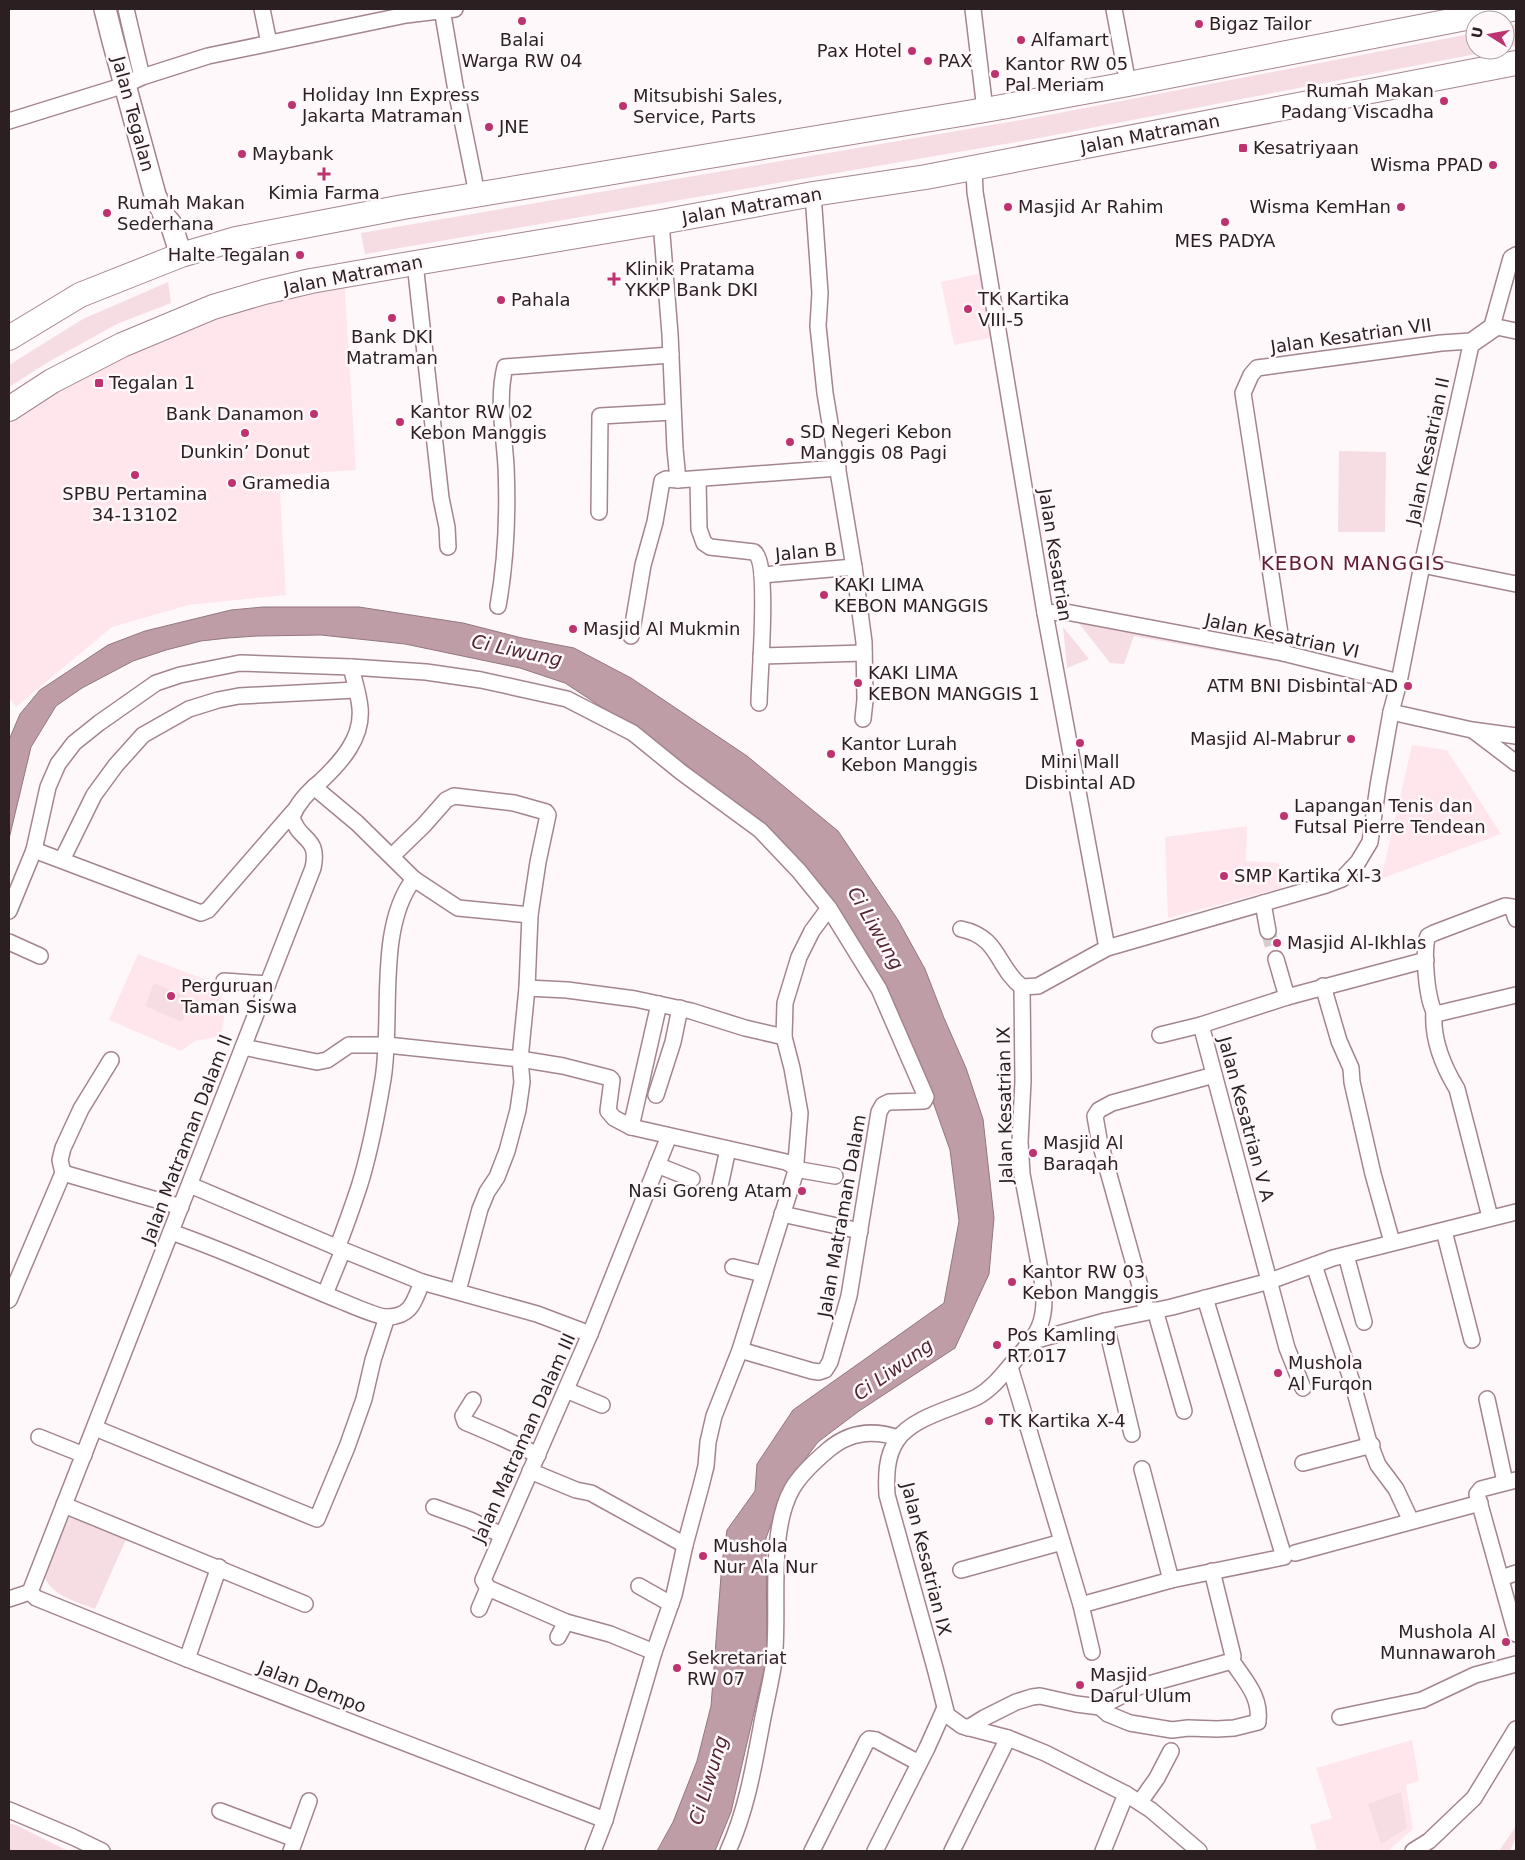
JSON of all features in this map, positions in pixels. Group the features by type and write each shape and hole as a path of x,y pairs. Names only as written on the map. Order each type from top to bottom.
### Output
{"main road":[{"path":"9,338 80,294 175,258 262,234 477,194 985,110 1512,9"},
{"name":"Jalan Matraman","path":"9,409 89,361 122,345 213,307 264,292 415,263 661,222 813,194 926,177 1516,63"}],"street":[{"name":"Jalan Tegalan","path":"106,9 122,38 134,81 155,195 165,217 163,228 175,258"},
{"path":"122,38 126,9"},
{"path":"262,9 269,43"},
{"path":"9,121 208,56 380,15 406,15 447,9 455,85 477,194"},
{"path":"973,9 985,110"},
{"path":"1114,9 1128,84"},
{"name":"Jalan Kesatrian","path":"974,168 976,192 1045,613 1107,948"},
{"path":"813,194 820,293 818,326 825,392 854,567 864,642 865,700 863,719"},
{"path":"661,222 678,480"},
{"path":"1471,343 1492,326 1511,258 1516,255"},
{"path":"415,263 448,548"},
{"path":"1471,343 1497,327 1516,331"},
{"name":"Jalan Kesatrian VII","path":"1283,653 1243,393 1250,375 1257,368 1441,343 1471,343"},
{"name":"Jalan Kesatrian II","path":"1399,682 1422,565 1471,343"},
{"path":"498,606 502,580 506,506 506,466 502,411 502,378 505,367 671,355"},
{"path":"599,512 600,416 673,412"},
{"path":"631,636 643,565 655,522 662,481 698,480 838,468"},
{"name":"Jalan B","path":"698,480 699,529 704,543 710,547 754,552 759,557 763,603 759,703"},
{"path":"1422,565 1516,584"},
{"name":"Jalan B","path":"762,575 854,567"},
{"name":"Jalan Kesatrian VI","path":"1045,613 1066,612 1283,653 1399,682"},
{"path":"760,656 864,653"},
{"name":"Jalan Matraman Dalam","path":"9,911 34,850 48,787 58,764 74,743 99,722 156,683 180,675 240,663 351,667 444,675 481,680 567,699 633,733 681,772 760,830 799,871 829,908 879,990 926,1097 924,1101 888,1102 883,1105 879,1112 849,1296 830,1362 825,1370 819,1372 812,1371 740,1350"},
{"path":"34,850 201,913 208,910 353,744 360,726 360,708 351,667"},
{"path":"961,929 981,935 1022,987 1038,986 1107,948 1342,879 1358,862 1370,842 1392,712 1399,682"},
{"path":"62,860 94,795 116,765 143,735 189,709 239,696 356,690"},
{"path":"1392,712 1472,730 1516,736"},
{"path":"1472,730 1516,763"},
{"path":"314,787 392,856 414,879 442,899 458,908 530,915"},
{"path":"392,856 424,825 446,800 454,796 461,795 514,803 546,812 548,816 538,862 530,915 527,988 520,1059 522,1082 518,1110 507,1151 497,1177 487,1192 480,1209 458,1291"},
{"name":"Jalan Matraman Dalam II","path":"30,1592 313,868 316,856 315,850 294,823 292,817 294,811"},
{"path":"325,1294 360,1186 368,1151 383,1077 387,1045 392,931 399,905 414,879"},
{"path":"1263,903 1268,932"},
{"path":"1490,1218 1456,1089 1448,1073 1433,1031 1434,1012 1429,995 1426,940 1428,936 1434,933 1505,906 1512,908 1516,919"},
{"path":"593,1851 605,1820 654,1652 671,1604 706,1466 708,1442 714,1416 740,1350 795,1174 800,1113 784,1036 784,1003 799,957 812,931 829,908"},
{"path":"9,942 40,956"},
{"path":"1276,959 1287,997"},
{"name":"Jalan Kesatrian V A","path":"1303,1388 1287,1348 1202,1025 1323,986 1426,960"},
{"path":"224,980 268,984"},
{"path":"1323,986 1339,1041 1350,1068 1373,1174 1392,1242"},
{"name":"Jalan Kesatrian IX","path":"944,1710 936,1668 888,1495 887,1468 898,1438 913,1424 977,1396 999,1381 1033,1341 1041,1322 1044,1299 1022,1174 1020,1142 1023,1073 1022,987"},
{"path":"527,988 567,990 659,1004 680,1008 745,1028 784,1036"},
{"path":"1434,1012 1441,1013 1516,995"},
{"path":"631,1127 659,1004"},
{"path":"656,1094 673,1042 680,1008"},
{"path":"1160,1035 1202,1025"},
{"path":"243,1047 317,1062 327,1060 349,1045 387,1045 520,1059 563,1066 610,1078 612,1080 608,1111 614,1118 631,1127 786,1162 795,1168 835,1176"},
{"path":"10,1292 63,1173 60,1160 63,1148 81,1109 111,1060"},
{"path":"1184,1412 1099,1139 1095,1116 1099,1110 1112,1103 1214,1075"},
{"name":"Jalan Matraman Dalam III","path":"488,1588 483,1580 590,1334 669,1136"},
{"path":"720,1186 728,1150"},
{"path":"656,1165 692,1179"},
{"path":"63,1173 181,1207"},
{"path":"190,1185 422,1282 537,1314 590,1334"},
{"path":"1033,1341 1105,1321 1270,1281 1314,1265 1392,1242 1444,1231 1516,1212"},
{"path":"782,1214 860,1231"},
{"path":"1444,1231 1472,1340"},
{"path":"171,1232 214,1247 325,1294 387,1317 406,1312 410,1309 422,1282"},
{"path":"1346,1255 1364,1322"},
{"path":"1314,1265 1353,1385 1368,1439 1372,1445 1378,1465 1396,1489 1411,1521"},
{"path":"733,1267 763,1274"},
{"path":"1082,1604 1171,1580 1284,1556 1205,1298"},
{"path":"95,1428 317,1519 347,1447 364,1399 373,1360 387,1317"},
{"path":"1105,1321 1132,1434"},
{"path":"1010,1367 1082,1604 1092,1652"},
{"path":"566,1390 602,1405"},
{"path":"1488,1399 1511,1481 1478,1491 1516,1634"},
{"path":"473,1400 464,1416 465,1422 500,1436 538,1455"},
{"path":"728,1851 748,1798 774,1660 779,1534 784,1510 792,1489 817,1459 849,1436 878,1433 898,1438"},
{"path":"39,1437 84,1455"},
{"path":"1302,1463 1372,1445"},
{"path":"1142,1469 1171,1580"},
{"path":"530,1471 576,1490 591,1493 685,1545"},
{"path":"1294,1554 1480,1504"},
{"path":"64,1505 305,1604"},
{"path":"434,1507 470,1520 502,1536"},
{"path":"961,1570 1062,1542"},
{"path":"187,1658 219,1568"},
{"path":"968,1728 1016,1702 1040,1696 1100,1707 1108,1714 1130,1723 1172,1730 1234,1728 1258,1722 1258,1701 1232,1661 1233,1656 1212,1571"},
{"path":"1501,1578 1516,1573"},
{"path":"639,1586 671,1604"},
{"path":"479,1609 488,1588 566,1622 610,1634 654,1652"},
{"path":"9,1599 30,1592"},
{"name":"Jalan Dempo","path":"30,1592 36,1598 187,1658 605,1820"},
{"path":"558,1637 566,1622"},
{"path":"1100,1707 1138,1687 1232,1661"},
{"path":"1340,1718 1422,1700 1475,1674 1516,1664"},
{"path":"944,1710 950,1719 968,1728 1008,1738 1045,1753 1126,1794 1152,1810 1199,1851"},
{"path":"874,1851 944,1710"},
{"path":"1413,1851 1429,1841 1474,1798 1516,1729"},
{"path":"812,1851 867,1741 872,1738 919,1763"},
{"path":"952,1851 1008,1738"},
{"path":"1140,1802 1157,1778 1171,1751"},
{"path":"1103,1851 1126,1794"},
{"path":"220,1811 293,1845 309,1801"},
{"path":"9,1810 102,1851"}],"shaded area":[{"path":"1515,24 1516,24 1515,46"},
{"path":"1465,35 1465,56 1028,140 365,254 361,233 1038,117"},
{"name":"TK Kartika VIII-5","path":"982,273 995,337 954,345 941,282"},
{"path":"344,276 356,470 279,475 286,595 189,605 112,627 16,707 9,697 9,409 111,350"},
{"path":"168,282 171,303 117,324 50,361 9,387 9,365 83,319"},
{"path":"1339,451 1386,452 1385,532 1338,532"},
{"path":"1074,617 1275,652 1273,661 1134,636 1124,664 1110,663"},
{"path":"1063,627 1089,659 1067,668"},
{"path":"1412,745 1447,750 1501,834 1381,879"},
{"name":"SMP Kartika XI-3","path":"1247,826 1246,861 1279,863 1282,888 1168,918 1165,837"},
{"name":"Perguruan Taman Siswa","path":"138,954 225,987 219,1005 226,1008 221,1036 195,1041 181,1051 109,1020"},
{"path":"154,983 192,999 182,1022 145,1006"},
{"path":"71,1514 128,1535 95,1609 62,1595 49,1584 45,1577 43,1568"},
{"path":"1412,1740 1419,1781 1406,1785 1413,1829 1388,1851 1317,1851 1310,1825 1332,1818 1316,1768"},
{"path":"1401,1792 1407,1828 1381,1844 1368,1804"},
{"path":"9,1823 16,1825 68,1851 9,1851"},
{"path":"1516,1826 1516,1837 1510,1851 1499,1851"}],"water":[{"name":"Ci Liwung","path":"263,607 359,607 463,623 522,638 574,648 631,678 747,756 838,831 898,920 925,969 966,1068 983,1119 994,1218 989,1274 955,1348 859,1411 818,1442 786,1484 766,1538 767,1657 731,1812 715,1851 657,1851 673,1822 697,1761 711,1706 722,1563 727,1530 755,1491 757,1464 793,1410 944,1303 959,1221 950,1150 916,1054 859,945 825,889 778,838 667,750 565,683 520,668 405,644 321,635 257,636 201,641 133,661 82,688 56,706 31,747 9,839 9,740 20,714 40,690 108,645 145,631 231,610"}],"tunnel":[{"path":"1268,931 1276,959"}],"place":[{"name":"Balai Warga RW 04","path":"522,21"},
{"name":"Bigaz Tailor","path":"1199,24"},
{"name":"Alfamart","path":"1021,40"},
{"name":"Pax Hotel","path":"912,51"},
{"name":"PAX","path":"928,61"},
{"name":"Kantor RW 05 Pal Meriam","path":"995,74"},
{"name":"Rumah Makan Padang Viscadha","path":"1444,101"},
{"name":"Holiday Inn Express Jakarta Matraman","path":"292,105"},
{"name":"Mitsubishi Sales, Service, Parts","path":"623,106"},
{"name":"JNE","path":"489,127"},
{"name":"Kesatriyaan","path":"1243,148"},
{"name":"Maybank","path":"242,154"},
{"name":"Wisma PPAD","path":"1493,165"},
{"name":"Kimia Farma","path":"324,174"},
{"name":"Masjid Ar Rahim","path":"1008,207"},
{"name":"Wisma KemHan","path":"1401,207"},
{"name":"Rumah Makan Sederhana","path":"107,213"},
{"name":"MES PADYA","path":"1225,222"},
{"name":"Halte Tegalan","path":"300,255"},
{"name":"Klinik Pratama YKKP Bank DKI","path":"614,279"},
{"name":"Pahala","path":"501,300"},
{"name":"TK Kartika VIII-5","path":"968,309"},
{"name":"Bank DKI Matraman","path":"392,318"},
{"name":"Tegalan 1","path":"99,383"},
{"name":"Bank Danamon","path":"314,414"},
{"name":"Kantor RW 02 Kebon Manggis","path":"400,422"},
{"name":"Dunkin’ Donut","path":"245,433"},
{"name":"SD Negeri Kebon Manggis 08 Pagi","path":"790,442"},
{"name":"SPBU Pertamina 34-13102","path":"135,475"},
{"name":"Gramedia","path":"232,483"},
{"name":"KAKI LIMA KEBON MANGGIS","path":"824,595"},
{"name":"Masjid Al Mukmin","path":"573,629"},
{"name":"KAKI LIMA KEBON MANGGIS 1","path":"858,683"},
{"name":"ATM BNI Disbintal AD","path":"1408,686"},
{"name":"Masjid Al-Mabrur","path":"1351,739"},
{"name":"Mini Mall Disbintal AD","path":"1080,743"},
{"name":"Kantor Lurah Kebon Manggis","path":"831,754"},
{"name":"Lapangan Tenis dan Futsal Pierre Tendean","path":"1284,816"},
{"name":"SMP Kartika XI-3","path":"1224,876"},
{"name":"Masjid Al-Ikhlas","path":"1277,943"},
{"name":"Perguruan Taman Siswa","path":"171,996"},
{"name":"Masjid Al Baraqah","path":"1033,1153"},
{"name":"Nasi Goreng Atam","path":"802,1191"},
{"name":"Kantor RW 03 Kebon Manggis","path":"1012,1282"},
{"name":"Pos Kamling RT.017","path":"997,1345"},
{"name":"Mushola Al Furqon","path":"1278,1373"},
{"name":"TK Kartika X-4","path":"989,1421"},
{"name":"Mushola Nur Ala Nur","path":"703,1556"},
{"name":"Mushola Al Munnawaroh","path":"1506,1642"},
{"name":"Sekretariat RW 07","path":"677,1668"},
{"name":"Masjid Darul Ulum","path":"1080,1685"}],"district":[{"name":"KEBON MANGGIS","path":"1353,563"}]}
